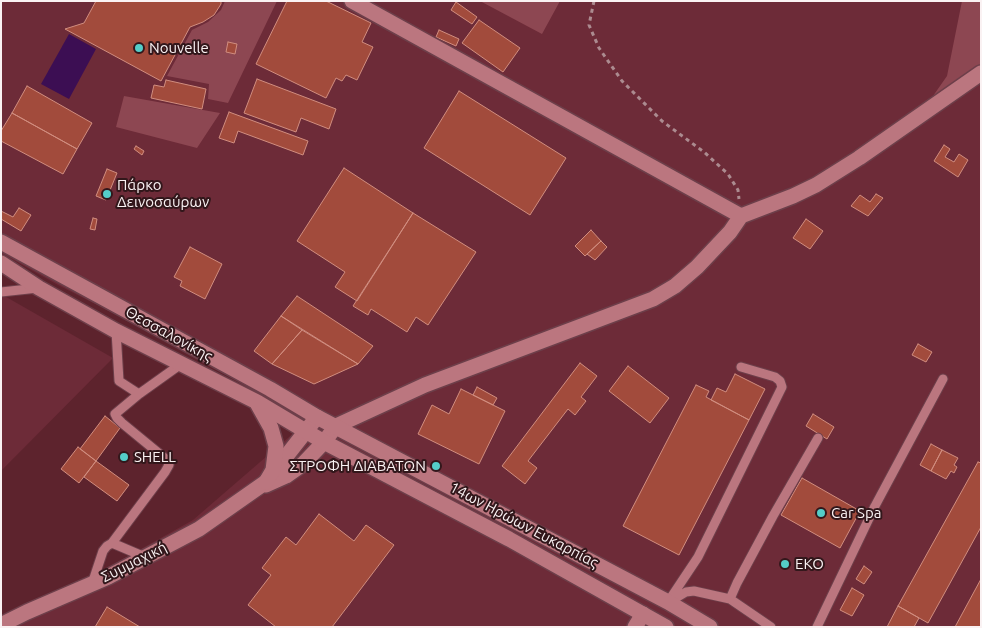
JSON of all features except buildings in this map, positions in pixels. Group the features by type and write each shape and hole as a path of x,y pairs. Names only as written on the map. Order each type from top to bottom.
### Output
{"street":[{"path":"352,1 741,216"},
{"path":"336,426 425,385 653,299 675,286 698,267 730,232 741,216 816,185 859,158 981,73"},
{"name":"Θεσσαλονίκης","path":"1,242 336,426"},
{"name":"Θεσσαλονίκης","path":"1,263 39,288 116,331 257,402 324,442"},
{"path":"257,402 271,428 276,446 273,470 263,485"},
{"name":"Συμμαχική","path":"263,485 317,417"},
{"name":"Συμμαχική","path":"1,625 26,612 108,577 199,529 263,485 296,470 310,458 336,426"},
{"name":"14ων Ηρώων Ευκαρπίας","path":"336,426 668,602 710,627"},
{"name":"14ων Ηρώων Ευκαρπίας","path":"324,442 517,543 666,627"},
{"path":"635,627 643,614"}],"lane":[{"path":"1,292 39,288"},
{"path":"116,331 119,381 139,394"},
{"path":"92,584 103,550 112,543 166,472 169,465 166,460 122,423 115,414 180,364"},
{"path":"668,602 698,557 782,387 780,381 775,377 741,367"},
{"path":"817,627 875,506 943,379"},
{"path":"730,599 773,516 818,438"},
{"path":"112,543 145,557"},
{"path":"668,602 686,592 694,591 730,599 771,627"}],"path":[{"path":"594,1 589,25 600,48 622,81 662,121 704,152 728,174 738,190 741,216"}],"shaded area":[{"path":"1,1 981,1 981,627 9,627 114,564 193,520 304,424 212,365 58,285 1,253"},
{"path":"225,1 277,1 228,103 208,99 209,84 167,76 192,30 208,22 221,10"},
{"path":"480,1 560,1 542,34"},
{"path":"962,1 981,1 981,72 919,116 947,76"},
{"path":"69,34 96,49 69,99 41,84"},
{"path":"124,96 220,113 197,148 116,127"},
{"path":"1,294 113,358 1,471"}],"place":[{"name":"Nouvelle","path":"139,48"},
{"name":"Πάρκο Δεινοσαύρων","path":"107,194"},
{"name":"SHELL","path":"124,457"},
{"name":"ΣΤΡΟΦΗ ΔΙΑΒΑΤΩΝ","path":"436,466"},
{"name":"Car Spa","path":"821,513"},
{"name":"ΕΚΟ","path":"785,564"}]}
